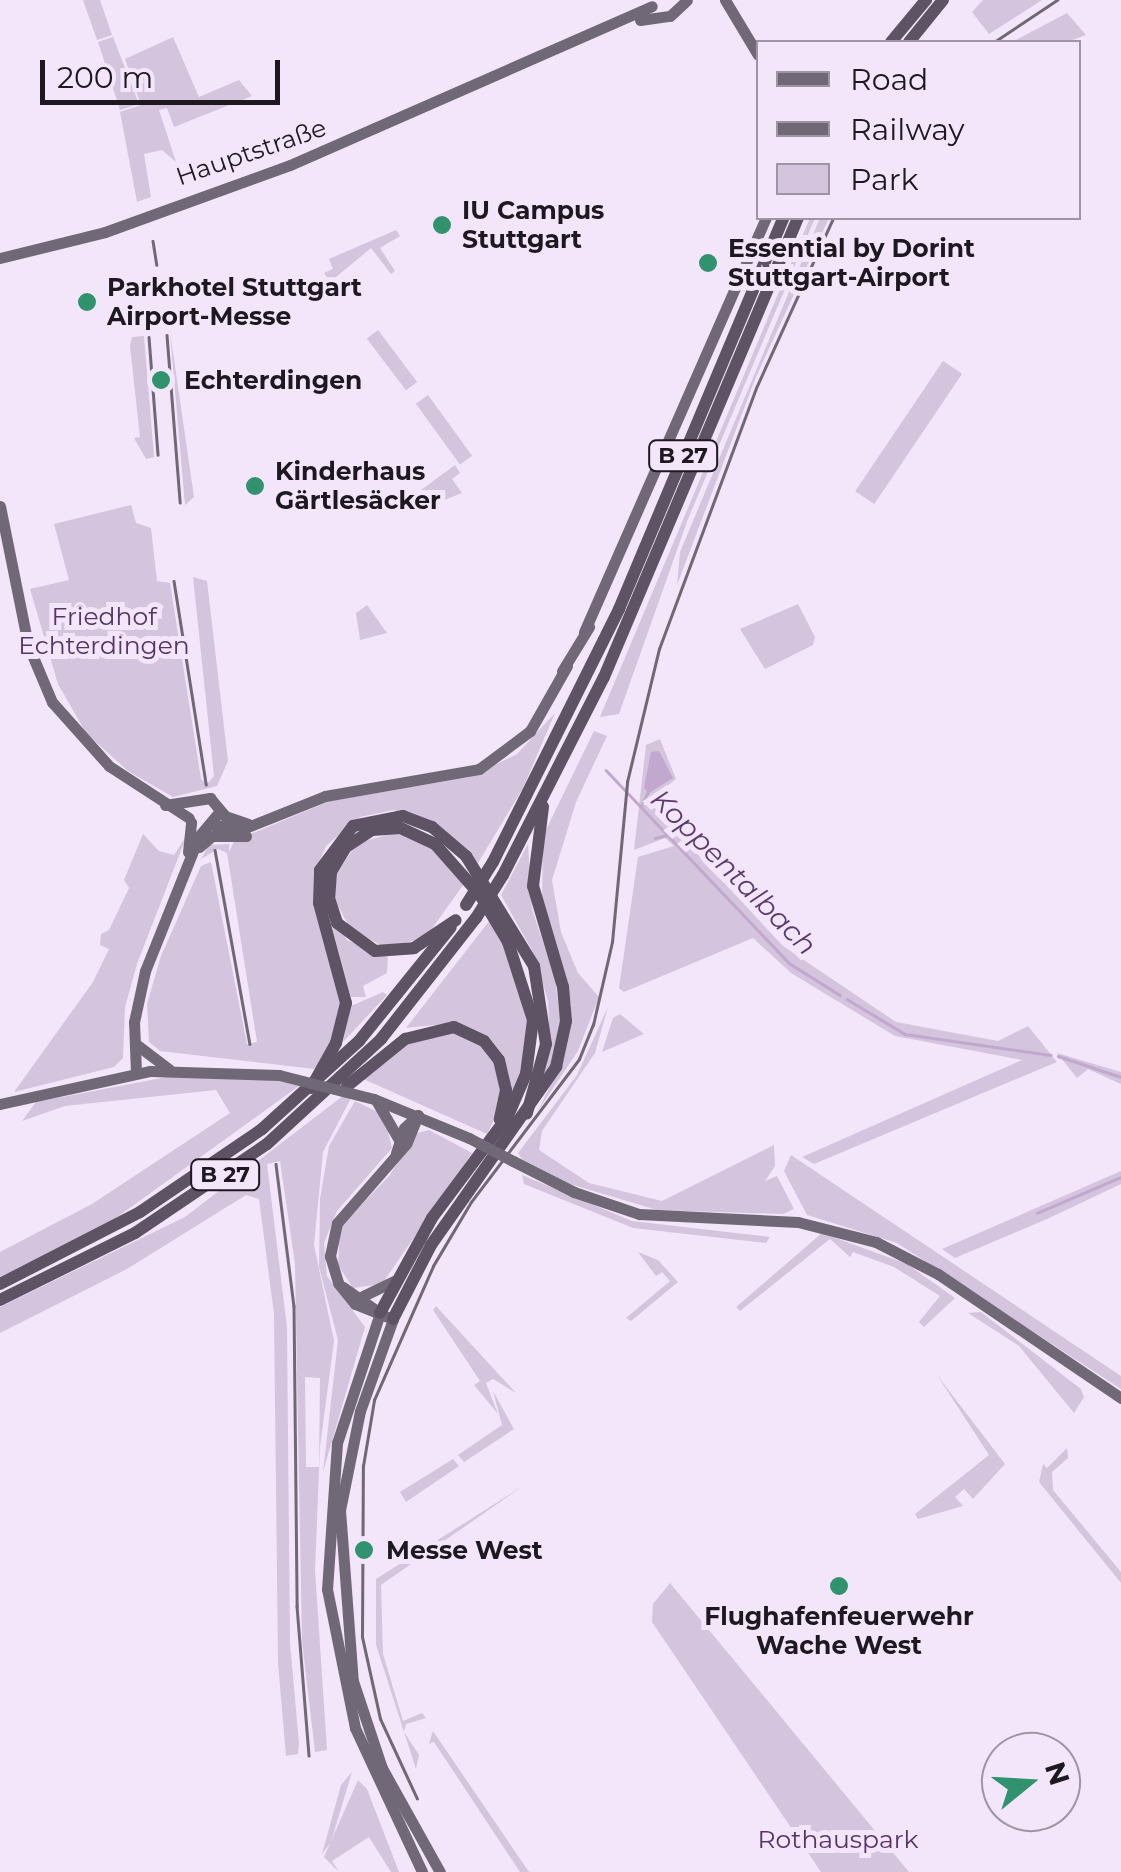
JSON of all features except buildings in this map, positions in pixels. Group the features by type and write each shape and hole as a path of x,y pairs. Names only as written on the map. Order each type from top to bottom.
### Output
{"highway":[{"path":"893,40 926,0"},
{"path":"910,40 943,0"},
{"name":"B 27","path":"0,1300 173,1210 310,1109 409,1008 476,918 578,734 586,698 782,220"},
{"name":"B 27","path":"0,1284 177,1190 311,1088 397,998 456,920 493,862 564,728 586,698 797,220"},
{"path":"393,1319 431,1245 556,1067 566,1021 563,987 533,886 544,799"},
{"path":"311,1088 336,1043 346,1003 318,903 320,870 353,826 402,816 432,827 466,856 534,966 546,1044 527,1113"},
{"path":"380,1312 394,1282 492,1135 526,1074 533,1026 528,990 497,922 446,854 410,831 389,828 360,836 331,872 329,898 337,923 375,950 414,948 456,920"},
{"path":"310,1109 404,1039 454,1026 484,1041 499,1060 506,1090 492,1135"}],"main road":[{"path":"725,0 756,53"},
{"name":"Hauptstraße","path":"0,258 105,232 167,204 284,167 621,25 654,7 670,16 681,2"},
{"path":"0,506 28,645 52,702 88,748 190,820 209,827 254,825 330,795 479,769 514,748 550,703 765,220"},
{"path":"165,804 210,798 220,811 254,825"},
{"path":"187,867 192,802"},
{"path":"136,1073 135,1040 145,972 192,854 220,811"},
{"path":"192,854 208,838 254,834 274,818"},
{"path":"135,1040 169,1069"},
{"path":"0,1104 64,1087 169,1069 279,1074 418,1115 589,1198 639,1214 798,1222 876,1242 920,1263 1121,1398"},
{"path":"374,1099 398,1140"},
{"path":"395,1158 398,1140 418,1115"},
{"path":"418,1115 395,1158 338,1223 330,1256 338,1283 355,1304 393,1319 344,1475 341,1588 366,1728 440,1872"},
{"path":"363,1296 394,1282"},
{"path":"338,1283 363,1296 380,1312"},
{"path":"380,1312 337,1444 327,1589 355,1728 422,1872"}],"green space":[{"path":"83,0 100,0 112,35 97,40"},
{"path":"983,0 1042,0 989,34 972,12"},
{"path":"1067,13 1086,35 1072,40 1016,40"},
{"path":"113,37 139,104 120,110 98,42"},
{"path":"173,37 199,97 239,80 252,96 174,127 167,108 159,110 176,162 162,150 144,154 151,197 137,202 120,112 141,105 125,59"},
{"path":"809,220 814,220 688,519 619,714 600,717"},
{"path":"819,220 828,220 756,377 677,585 680,552"},
{"path":"396,230 400,236 380,248 395,271 391,274 371,248 330,282 324,273 333,269 329,259"},
{"path":"378,330 417,382 406,390 367,338"},
{"path":"170,332 194,497 185,505"},
{"path":"144,336 154,457 146,459 134,438 140,437 130,346 132,337"},
{"path":"943,361 962,374 874,504 855,491"},
{"path":"428,395 472,456 460,464 416,404"},
{"path":"455,465 460,473 452,479 462,493 414,512 406,501"},
{"name":"Friedhof Echterdingen","path":"131,505 136,523 151,528 157,581 170,583 201,779 207,784 214,776 193,577 207,581 228,761 217,786 173,797 128,771 86,733 58,684 30,589 69,580 54,524"},
{"path":"798,604 815,637 813,645 765,669 740,629"},
{"path":"367,605 387,633 360,640 356,613"},
{"path":"555,713 523,788 478,863 439,825 394,810 360,817 326,846 315,872 339,976 341,1023 315,1069 160,1051 149,1042 147,1004 161,956 201,866 211,862 247,1044 257,1042 227,853 218,849 201,859 209,845 229,844 229,852 234,841 330,801 470,777 517,754"},
{"path":"594,731 607,736 576,802 552,880 561,932 578,973 599,997 578,1051 537,1112 560,1067 571,1005 542,899 543,836"},
{"path":"660,739 676,779 648,801 783,946 896,1022 998,1041 1028,1026 1057,1062 814,1164 802,1157 1022,1060 895,1036 791,973 753,938 624,992 619,988 638,857 674,846 665,838 634,850 646,745"},
{"path":"398,832 435,848 466,881 426,937 388,948 352,932 334,898 334,878 357,843"},
{"path":"143,834 159,851 174,855 187,835 137,964 125,1007 123,1058 114,1067 14,1092 93,982 109,949 100,945 101,934 109,930 129,888 124,880"},
{"path":"528,844 532,909 555,979 561,1023 554,1061 541,1085 550,1044 548,1001 533,952 501,895"},
{"path":"327,908 347,940 388,957 387,973 363,986 366,997 351,997"},
{"path":"490,920 514,965 529,1019 523,1071 511,1101 504,1063 454,1023 406,1028"},
{"path":"383,992 387,995 343,1042 351,1006"},
{"path":"608,1007 595,1053 542,1131 539,1150 589,1183 662,1201 774,1145 775,1166 765,1181 777,1176 794,1209 783,1214 657,1210 570,1184 522,1159 518,1153 577,1075"},
{"path":"620,1014 644,1034 602,1052 613,1018"},
{"path":"448,1029 484,1046 495,1061 502,1104 487,1134 361,1078 397,1048"},
{"path":"1057,1053 1121,1072 1121,1084 1088,1069 1077,1078"},
{"path":"167,1077 264,1077 299,1086 113,1220 0,1277 0,1252 92,1204 230,1113 216,1090 65,1106 22,1121 36,1102"},
{"path":"344,1095 351,1098 323,1152 314,1245 334,1341 320,1447 315,1570 327,1750 315,1752 302,1641 295,1264 280,1161 267,1164 287,1327 290,1643 298,1754 286,1756 278,1663 274,1314 259,1199 246,1195 127,1269 0,1333 0,1307 185,1217","holes":["305,1377 320,1378 319,1467 306,1467"]},
{"path":"355,1101 384,1115 392,1148 337,1211 324,1243 327,1276 365,1327 323,1472 338,1340 319,1267 320,1199 329,1146"},
{"path":"429,1130 472,1153 382,1284 353,1288 338,1265 340,1227 389,1176 417,1133"},
{"path":"791,1155 1121,1376 1121,1389 897,1243 807,1215 784,1171"},
{"path":"1121,1171 1121,1184 1047,1219 955,1258 942,1249"},
{"path":"522,1175 632,1221 770,1237 766,1243 633,1228 524,1184"},
{"path":"822,1233 907,1264 955,1298 924,1327 919,1322 940,1296 894,1267 853,1252 850,1257 830,1239 740,1311 736,1307"},
{"path":"638,1252 658,1260 678,1282 631,1321 626,1318 670,1281 662,1272 656,1276"},
{"path":"436,1306 516,1393 493,1379 486,1383 498,1414 474,1385 480,1381 433,1310"},
{"path":"981,1312 1081,1389 1084,1397 1074,1413 1019,1346 968,1313"},
{"path":"937,1375 1005,1464 973,1499 964,1489 955,1497 963,1506 918,1519 915,1514 989,1455"},
{"path":"493,1391 514,1429 464,1462 458,1455 502,1425"},
{"path":"1067,1448 1068,1458 1052,1472 1053,1490 1121,1572 1121,1583 1039,1482 1043,1464 1047,1468"},
{"path":"453,1459 459,1466 406,1502 400,1492"},
{"path":"523,1486 381,1585 383,1654 403,1721 422,1713 426,1718 406,1724 404,1732 376,1645 376,1579"},
{"name":"Rothauspark","path":"670,1583 909,1872 821,1872 652,1622 653,1604"},
{"path":"433,1731 529,1872 520,1872 434,1742 429,1744"},
{"path":"404,1732 419,1755 416,1769"},
{"path":"352,1772 331,1842 322,1854 341,1785"},
{"path":"358,1780 367,1789 399,1872 391,1872 369,1837 332,1861 339,1872 324,1857"}],"shaded area":[{"path":"659,751 673,778 649,793 644,788 651,752"}],"waterway":[{"name":"Koppentalbach","path":"606,770 789,963 840,995"},
{"path":"641,807 648,791"},
{"path":"655,838 667,835"},
{"name":"Koppentalbach","path":"847,999 905,1034 1050,1055"},
{"name":"Koppentalbach","path":"1058,1056 1121,1077"},
{"path":"1037,1213 1121,1177"}],"tram line":[{"path":"997,40 1057,0"},
{"path":"417,1799 380,1719 362,1637 363,1466 374,1400 433,1266 471,1202 579,1059 593,1025 612,942 627,782 659,649 756,388 832,220"}],"railway":[{"path":"153,241 157,265"},
{"path":"167,335 180,502"},
{"path":"149,337 158,455"},
{"path":"174,581 206,784"},
{"path":"215,850 250,1044"},
{"path":"276,1164 294,1306 297,1606 309,1756"}],"place":[{"name":"IU Campus Stuttgart","path":"442,225"},
{"name":"Essential by Dorint Stuttgart-Airport","path":"708,263"},
{"name":"Parkhotel Stuttgart Airport-Messe","path":"87,302"},
{"name":"Echterdingen","path":"161,380"},
{"name":"Kinderhaus Gärtlesäcker","path":"255,486"},
{"name":"Messe West","path":"364,1550"},
{"name":"Flughafenfeuerwehr Wache West","path":"839,1586"}]}
